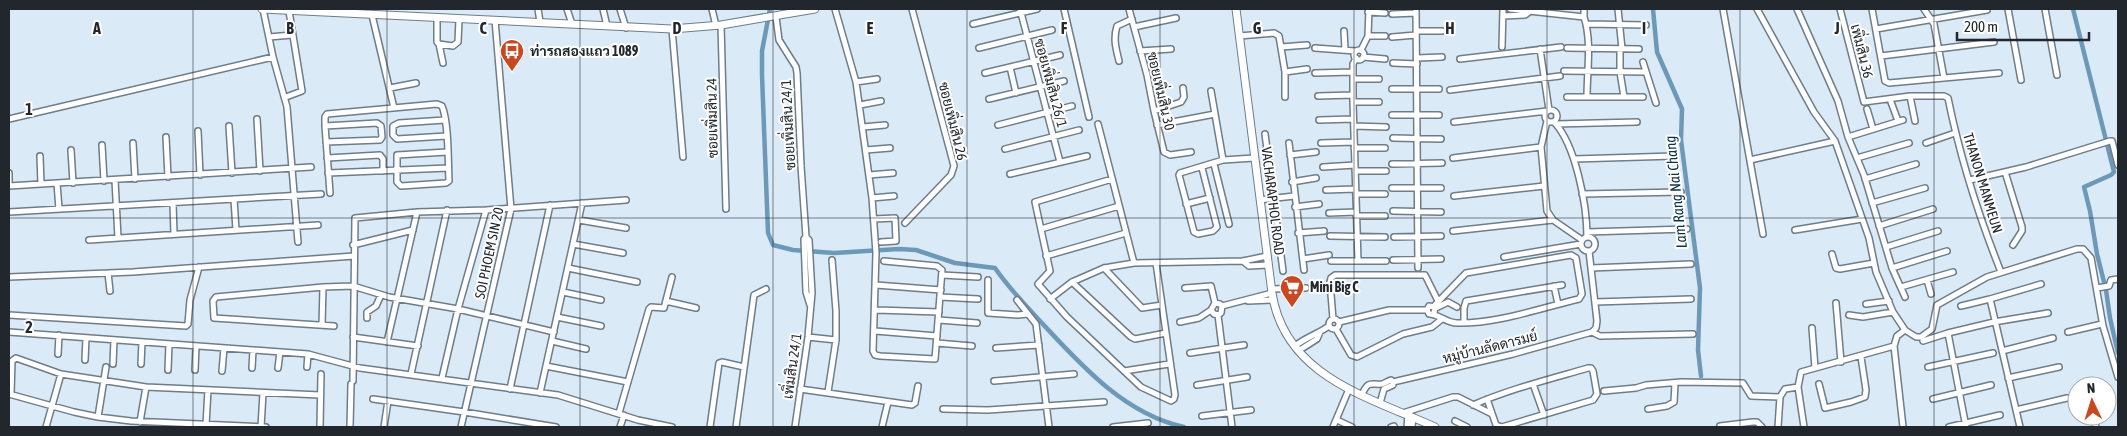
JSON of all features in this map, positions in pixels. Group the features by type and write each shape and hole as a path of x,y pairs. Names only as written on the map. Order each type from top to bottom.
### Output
{"street":[{"path":"298,242 294,169 286,97 273,57 263,9 626,28 672,28 719,26 812,9"},
{"path":"538,9 540,22"},
{"path":"567,9 572,24"},
{"path":"604,9 607,26"},
{"path":"620,9 626,28"},
{"name":"ซอยเพิ่มสิน 24","path":"712,9 719,26 726,209"},
{"path":"836,9 856,82 879,244 876,253 876,310 873,351 875,355 880,356 935,359 942,275 940,267 884,261"},
{"name":"ซอยเพิ่มสิน 26","path":"905,223 951,175 954,166 912,9"},
{"path":"973,24 1020,11 1036,9"},
{"path":"1064,9 1089,117"},
{"name":"ซอยเพิ่มสิน 30","path":"1129,9 1147,75 1164,152 1170,155 1191,152"},
{"name":"VACHARAPHOL ROAD","path":"1236,9 1268,265 1277,317 1297,349 1314,368 1349,389 1436,427"},
{"path":"1502,48 1503,9"},
{"path":"1510,9 1526,10 1529,12"},
{"path":"1584,9 1588,47 1587,97"},
{"path":"1618,9 1621,49 1620,72 1624,97"},
{"path":"1723,9 1763,234"},
{"path":"1757,9 1814,112 1835,141 1862,219 1874,263 1893,312 1905,330 1916,337 1921,337 1932,329 1936,306 1987,277 2083,249 2091,258 2099,288 2102,324 2118,377"},
{"path":"1797,9 1838,101 1848,137 1865,178 1892,268 1905,297"},
{"name":"เพิ่มสิน 36","path":"1840,9 1863,99 1867,102 1910,96"},
{"path":"1872,9 1885,81 1889,83 1998,73"},
{"path":"1924,9 1932,19 1944,78"},
{"path":"1954,9 1956,15"},
{"path":"2008,9 2021,80"},
{"path":"2045,9 2057,75"},
{"path":"1503,16 1525,15 1537,10 1584,16"},
{"path":"1876,29 1987,10"},
{"path":"286,97 302,91 289,11"},
{"name":"ซอยเพิ่มสิน 26/1","path":"1020,11 1060,162"},
{"path":"1358,261 1353,119 1353,72 1356,58 1354,54 1368,36 1368,11 1385,13"},
{"path":"1392,14 1416,11 1418,268"},
{"path":"372,15 394,108"},
{"path":"437,18 436,38 444,63"},
{"name":"ซอยเพิ่มสิน 24/1","path":"770,18 779,40 796,66 806,240"},
{"path":"1134,28 1176,18"},
{"path":"439,44 453,46 457,44 459,19"},
{"path":"1119,61 1114,41 1117,26 1132,19"},
{"name":"SOI PHOEM SIN 20","path":"461,427 511,208 496,20"},
{"path":"1586,24 1646,25"},
{"path":"672,28 683,157"},
{"path":"979,48 1052,30"},
{"path":"1344,31 1345,50"},
{"path":"1392,36 1442,31"},
{"path":"1239,36 1274,33 1279,36 1285,97"},
{"path":"269,37 292,35"},
{"path":"1368,36 1385,36"},
{"path":"1880,56 1994,42"},
{"path":"1281,48 1307,45"},
{"path":"1460,59 1564,47 1639,49"},
{"path":"1315,48 1358,51 1363,57"},
{"path":"1140,51 1171,49"},
{"path":"1540,49 1548,111 1545,114 1547,121 1541,147 1547,211 1553,220 1585,238 1593,240 1594,244 1589,250 1597,322 1596,328 1592,332"},
{"path":"985,74 1060,55"},
{"path":"1393,63 1442,56"},
{"path":"9,120 273,57"},
{"path":"1356,58 1385,59"},
{"path":"1643,62 1656,103"},
{"path":"1010,67 1016,93"},
{"path":"1284,72 1307,70"},
{"path":"1564,70 1646,72"},
{"path":"1315,73 1353,72"},
{"path":"1450,90 1560,76"},
{"path":"856,82 877,79"},
{"path":"1353,79 1379,79"},
{"path":"989,99 1064,81"},
{"path":"390,88 416,84"},
{"path":"1154,112 1181,102 1184,97 1183,88"},
{"path":"1392,89 1439,89"},
{"path":"1211,91 1223,160"},
{"path":"1318,96 1353,95"},
{"path":"1910,96 1915,122"},
{"name":"THANON MANMEUN","path":"1910,96 1944,96 1948,98 1955,133 1990,245 2002,272"},
{"path":"1567,97 1643,97"},
{"path":"860,105 881,101"},
{"path":"1353,102 1379,102"},
{"path":"1848,137 1900,120 1890,102"},
{"path":"330,193 325,126 327,114 439,104 443,108 445,120 447,152 448,168 448,183 401,186 397,182 396,157 398,154 447,152"},
{"path":"998,125 1072,106"},
{"path":"1866,110 1873,129"},
{"path":"1454,122 1548,111 1555,112 1557,115 1555,123 1574,159 1586,214 1583,249 1589,250"},
{"path":"1157,125 1215,114"},
{"path":"1392,115 1439,115"},
{"path":"1320,120 1353,119"},
{"path":"256,120 260,171"},
{"path":"445,120 399,123 393,126 393,135 397,139 446,136"},
{"path":"1547,121 1555,123 1637,122"},
{"path":"325,126 377,123 381,128 382,137 380,140 326,142"},
{"path":"1098,124 1134,263"},
{"path":"863,127 885,125"},
{"path":"229,126 232,173"},
{"path":"1354,126 1386,127"},
{"path":"1005,149 1079,130"},
{"path":"198,131 200,175"},
{"path":"1926,143 1955,133"},
{"path":"1265,134 1283,271"},
{"path":"166,137 168,177"},
{"path":"1393,138 1441,139"},
{"path":"1750,160 1835,141"},
{"path":"1970,180 2005,172 2112,141 2118,165"},
{"path":"1321,142 1354,142"},
{"path":"133,143 135,179"},
{"path":"1289,143 1298,233 1304,270"},
{"path":"1857,158 1909,143"},
{"path":"102,145 104,181"},
{"path":"1453,158 1541,147"},
{"path":"866,150 890,148"},
{"path":"1354,148 1385,148"},
{"path":"71,150 73,182"},
{"path":"1290,155 1316,152"},
{"path":"327,158 380,155 383,159 383,171"},
{"path":"40,156 41,184"},
{"path":"1010,174 1087,156"},
{"path":"1574,159 1674,156"},
{"path":"1202,168 1217,227 1213,231 1198,234 1194,232 1179,175 1182,172 1202,168 1223,160 1254,158"},
{"path":"1392,164 1442,163"},
{"path":"1214,164 1229,224"},
{"path":"1865,178 1916,164"},
{"path":"1323,167 1355,165"},
{"path":"9,174 9,186 311,167"},
{"path":"328,173 448,168"},
{"path":"1355,171 1386,171"},
{"path":"2005,172 2022,227 2022,231 2013,245"},
{"path":"869,175 892,173"},
{"path":"1292,182 1316,178"},
{"path":"1112,179 1035,202 1050,270 1038,284 1050,299 1141,386 1171,401 1174,400 1175,395 1156,263"},
{"path":"115,180 118,238"},
{"path":"57,183 59,209"},
{"path":"1454,196 1544,186"},
{"path":"1392,188 1441,188"},
{"path":"1872,203 1925,188"},
{"path":"1326,190 1386,194"},
{"path":"1582,194 1681,192"},
{"path":"9,212 321,194"},
{"path":"872,198 894,196"},
{"path":"1260,200 1294,196"},
{"path":"1186,204 1210,198"},
{"path":"234,200 236,230"},
{"path":"350,427 353,366 353,245 354,221 358,217 626,200"},
{"path":"173,203 174,234"},
{"path":"540,393 582,203"},
{"path":"1295,207 1319,204"},
{"path":"510,389 550,205"},
{"path":"1041,229 1119,206"},
{"path":"1879,226 1933,209"},
{"path":"412,374 447,210"},
{"path":"442,378 458,309 486,210"},
{"path":"1393,211 1441,212"},
{"path":"387,342 416,212"},
{"path":"1329,213 1385,216"},
{"path":"874,219 895,218 896,241 879,244"},
{"path":"1795,230 1862,219"},
{"path":"579,220 626,228"},
{"path":"1453,231 1553,220"},
{"path":"89,240 318,225"},
{"path":"1504,257 1585,238 1688,229"},
{"path":"353,245 413,230"},
{"path":"1298,233 1324,231"},
{"path":"1886,247 1938,231"},
{"path":"1046,256 1126,232"},
{"path":"1330,236 1384,237"},
{"path":"1394,237 1441,236"},
{"name":"เพิ่มสิน 24/1","path":"795,427 808,336 810,308 806,292 806,240"},
{"path":"573,244 623,253"},
{"path":"1892,268 1947,251"},
{"path":"1832,254 1836,268 1840,269 1874,263"},
{"path":"1303,258 1329,255"},
{"path":"1574,255 1576,258 1581,297 1486,321 1464,323 1448,322 1442,319 1434,309 1438,301 1466,273 1574,255"},
{"path":"9,277 108,274 354,256"},
{"path":"1050,299 1072,282 1104,268 1134,263 1243,261 1267,256"},
{"path":"1393,260 1441,259"},
{"path":"828,392 836,340 832,260"},
{"path":"1243,261 1249,266 1268,265"},
{"path":"1331,261 1386,261"},
{"path":"1591,268 1691,264"},
{"path":"9,315 186,326 188,324 190,300 199,267"},
{"path":"568,268 637,282"},
{"path":"1104,268 1142,308 1162,306"},
{"path":"1901,288 1953,272"},
{"path":"108,274 110,290"},
{"path":"942,275 978,276"},
{"path":"1297,349 1317,339 1320,332 1329,326 1329,322 1333,319 1330,278 1335,275 1425,275 1438,301"},
{"path":"620,427 628,382 649,309 651,307 664,308 672,276"},
{"path":"2099,288 2109,286 2111,280 2118,279"},
{"path":"988,280 988,313 1018,316 1028,314"},
{"path":"1927,280 1930,294"},
{"path":"1072,282 1131,337 1135,339 1166,333"},
{"path":"1464,323 1466,301 1562,284"},
{"path":"1961,306 2041,284"},
{"path":"876,285 941,290"},
{"path":"334,326 214,318 212,301 216,296 353,286 381,295 458,309 486,318 554,332"},
{"path":"1180,322 1199,318 1211,310 1215,303 1211,286 1185,288"},
{"path":"1554,286 1558,304"},
{"path":"322,325 323,287"},
{"path":"1215,303 1222,306 1306,288"},
{"path":"736,427 754,296 766,289"},
{"path":"563,292 601,300"},
{"path":"367,318 367,312 376,306 381,295"},
{"path":"940,297 978,299"},
{"path":"1990,298 1994,322 2020,427"},
{"path":"1595,302 1691,299"},
{"path":"1017,300 1036,324 1048,406 1049,427"},
{"path":"666,301 696,308"},
{"path":"1866,304 1889,301"},
{"path":"1333,319 1338,322 1389,310 1427,310 1429,314 1434,309 1448,302 1458,307"},
{"path":"1836,303 1841,362"},
{"path":"1222,306 1221,313 1218,315 1232,427"},
{"path":"876,310 939,312"},
{"path":"1211,310 1214,314 1218,315"},
{"path":"1849,315 1863,317 1893,312"},
{"path":"1923,341 1994,322 2048,313"},
{"path":"557,317 601,326"},
{"path":"1329,326 1336,329 1351,355 1357,357 1403,334 1432,326 1442,319"},
{"path":"939,320 977,323"},
{"path":"1336,329 1338,322"},
{"path":"2068,332 2102,324"},
{"path":"1812,328 1815,368"},
{"path":"1903,427 1894,346 1897,336 1905,330"},
{"path":"875,331 937,336"},
{"path":"9,332 308,354 353,366 574,399 672,427"},
{"name":"หมู่บ้านลัดดารมย์","path":"1362,394 1368,384 1374,382 1383,386 1391,380 1393,382 1513,354 1592,332 1600,336 1693,334"},
{"path":"1948,333 1966,426"},
{"path":"58,354 59,336"},
{"path":"808,336 836,340"},
{"path":"85,360 86,338"},
{"path":"353,338 418,346"},
{"path":"2002,351 2053,338"},
{"path":"113,364 114,340"},
{"path":"552,341 586,349"},
{"path":"140,364 142,342"},
{"path":"937,343 972,346"},
{"path":"168,370 169,344"},
{"path":"996,348 1039,344"},
{"path":"1190,353 1244,345"},
{"path":"195,370 196,346"},
{"path":"1804,427 1798,387 1801,372 1862,357 1894,346"},
{"path":"222,371 224,348"},
{"path":"252,368 253,350"},
{"path":"278,368 280,352"},
{"path":"1928,367 1993,353"},
{"path":"307,367 308,354"},
{"path":"1818,384 1825,408 1851,402 1865,396 1862,357"},
{"path":"266,427 140,422 131,424 51,406 10,394 12,361 14,358 61,374 146,388 320,395"},
{"path":"710,427 719,363 744,367"},
{"path":"1124,371 1170,364"},
{"path":"546,366 628,382"},
{"path":"98,417 106,367"},
{"path":"2008,378 2059,367"},
{"path":"1474,405 1488,399 1534,384 1588,368 1592,368 1598,394 1593,400 1502,427 1496,425 1488,399"},
{"path":"46,427 61,374"},
{"path":"320,374 320,427"},
{"path":"994,381 1074,374"},
{"path":"1197,386 1247,377"},
{"path":"1648,409 1666,406 1674,402 1675,383"},
{"path":"1604,391 1636,388 1646,384 1743,383 1751,396 1780,397"},
{"path":"1534,384 1544,415"},
{"path":"1933,399 1991,385"},
{"path":"800,389 914,404 918,386"},
{"path":"1380,403 1383,386"},
{"path":"1778,427 1780,397 1785,389 1798,387"},
{"path":"140,422 146,388"},
{"path":"1333,427 1349,389"},
{"path":"206,425 208,390"},
{"path":"261,427 263,393"},
{"path":"1408,415 1453,397 1458,397 1492,414"},
{"path":"2016,410 2067,398"},
{"path":"373,399 556,427"},
{"path":"384,427 388,401"},
{"path":"882,427 888,402"},
{"path":"943,409 988,410 1104,402"},
{"path":"1202,416 1251,410"},
{"path":"1407,427 1408,415"},
{"path":"1408,415 1412,427"},
{"path":"1949,427 1966,426 2000,416"},
{"path":"1337,420 1352,427"},
{"path":"1455,421 1468,427"},
{"path":"1720,426 1757,422 1762,427"},
{"path":"1113,427 1136,426 1148,423"}],"waterway":[{"path":"770,9 762,51 762,75 768,233 773,245 793,250 834,253 899,249 916,250 955,263 995,268 1016,295 1055,337 1104,385 1142,411 1184,427"},
{"name":"Lam Rang Nai Chang","path":"1653,9 1657,52 1682,109 1681,140 1700,288 1698,350 1701,376"},
{"path":"2073,9 2114,172 2084,187 2118,353"}],"place":[{"name":"ท่ารถสองแถว 1089","path":"512,72"},
{"name":"Mini Big C","path":"1292,308"}]}
